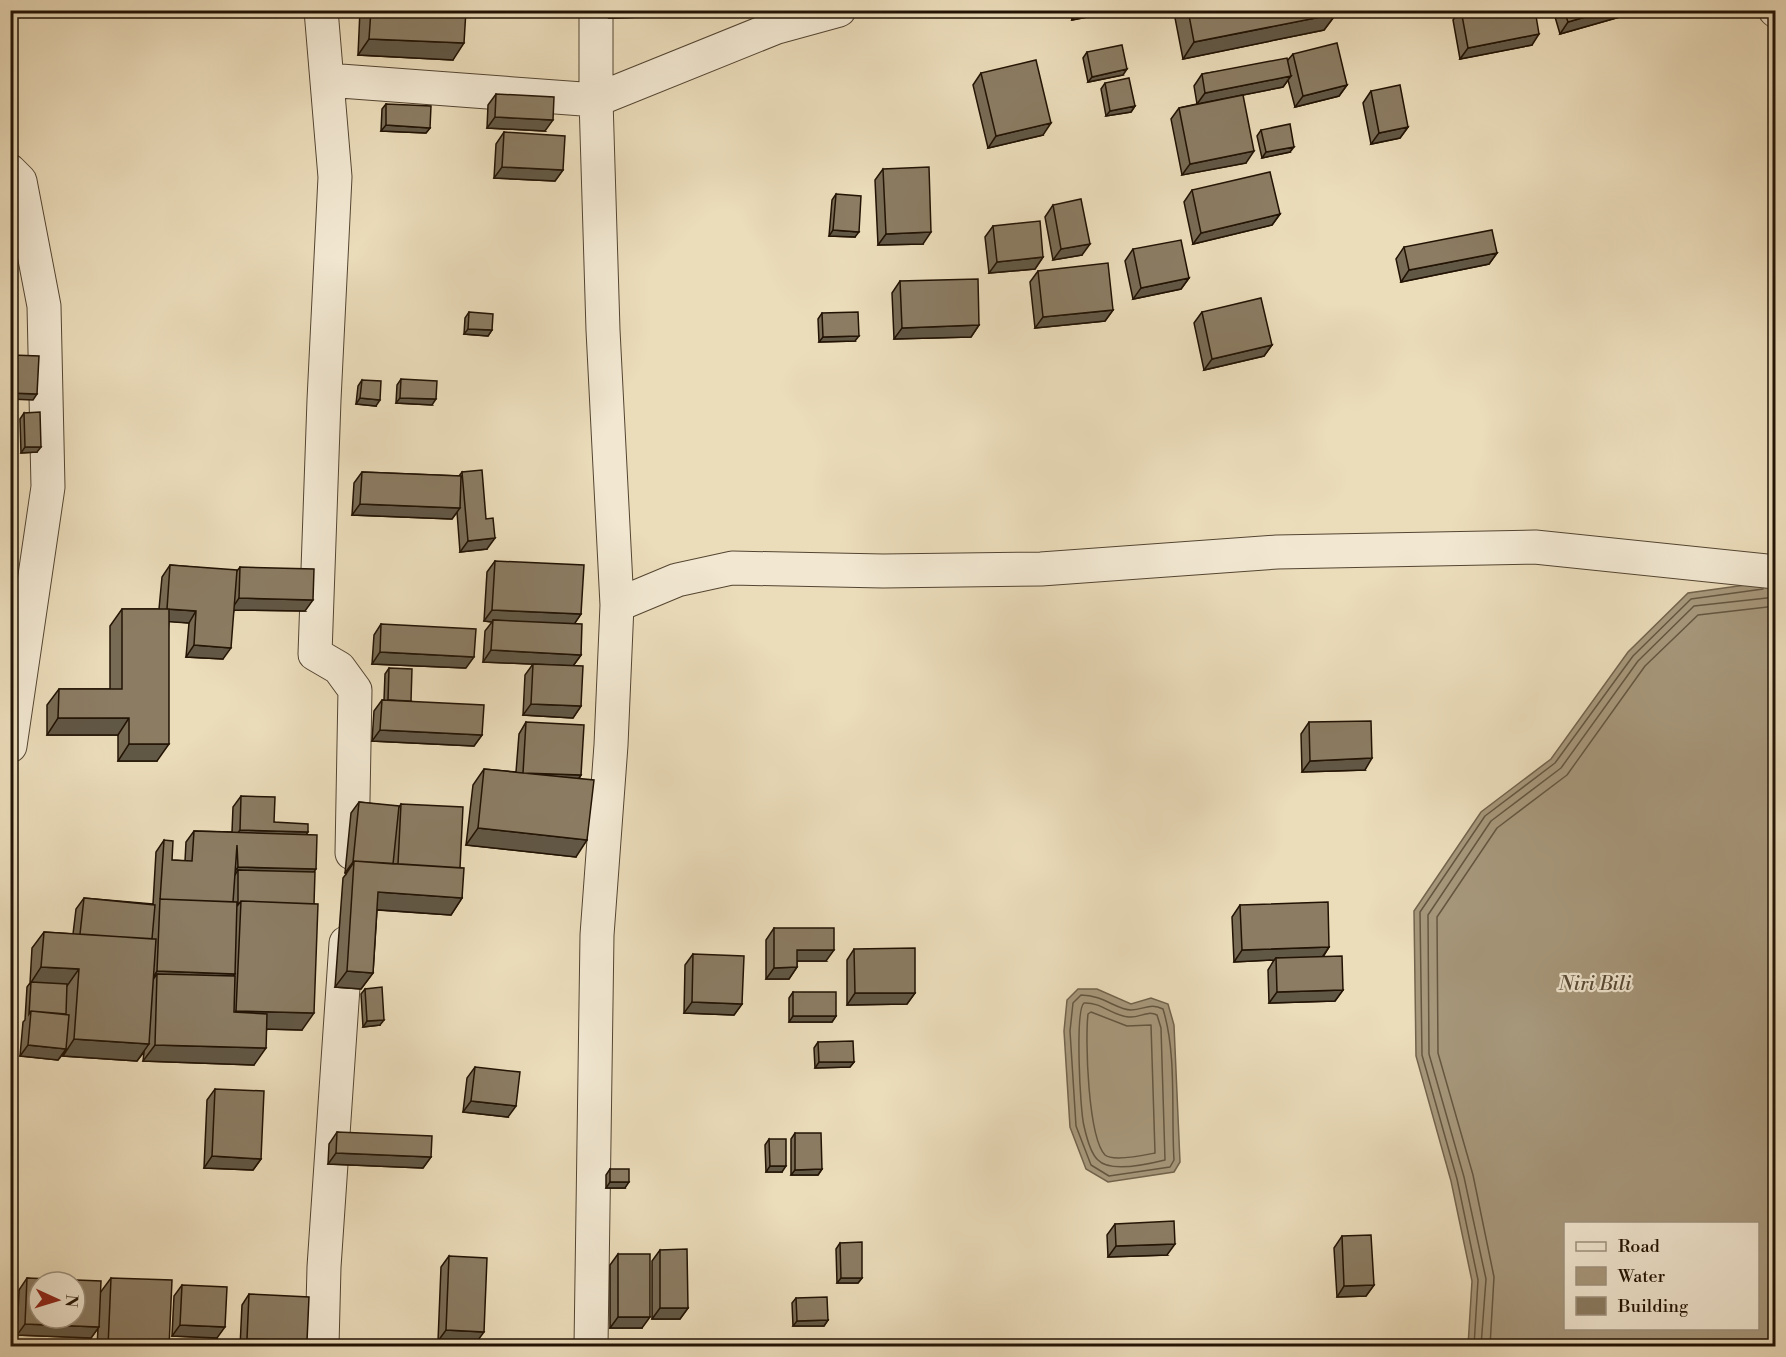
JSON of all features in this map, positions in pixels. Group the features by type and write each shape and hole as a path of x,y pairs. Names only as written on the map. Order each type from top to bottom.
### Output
{"street":[{"path":"321,10 335,177 315,654 339,668 355,690 354,814 324,1267 322,1347"},
{"path":"591,1347 597,935 611,745 616,605 596,100 596,10"},
{"path":"327,80 596,100 777,27 839,10"},
{"path":"10,171 20,181 44,306 48,488 10,746"},
{"path":"616,605 677,580 732,568 883,572 1041,569 1277,552 1535,548 1776,572"}],"water":[{"name":"Niri Bili","path":"1767,582 1775,584 1776,1275 1772,1319 1775,1346 1468,1346 1472,1281 1451,1181 1416,1056 1414,911 1481,812 1551,759 1628,652 1688,593"},
{"path":"1078,989 1097,989 1131,1004 1151,998 1168,1004 1174,1025 1180,1162 1174,1172 1108,1182 1086,1169 1070,1127 1064,1031 1067,1000"}],"building":[{"path":"371,10 466,10 464,43 369,39"},
{"path":"613,10 648,10 648,11 613,13"},
{"path":"1075,10 1095,10 1076,14"},
{"path":"1188,10 1335,10 1336,14 1194,42"},
{"path":"1461,10 1535,10 1539,34 1468,48"},
{"path":"1564,10 1609,10 1568,22"},
{"path":"1337,43 1347,85 1303,96 1293,54"},
{"path":"1122,45 1127,69 1092,77 1087,52"},
{"path":"1287,58 1291,76 1205,93 1202,74"},
{"path":"1036,60 1051,123 996,136 981,73"},
{"path":"1129,78 1135,106 1110,111 1105,83"},
{"path":"1400,85 1408,127 1379,133 1371,91"},
{"path":"496,94 554,97 553,120 495,117"},
{"path":"1243,95 1254,151 1190,164 1179,108"},
{"path":"386,104 431,106 430,128 386,125"},
{"path":"1290,124 1294,147 1266,152 1261,130"},
{"path":"504,132 565,136 563,170 502,167"},
{"path":"929,167 931,232 886,234 883,169"},
{"path":"1270,172 1280,214 1201,233 1192,190"},
{"path":"836,194 861,196 859,232 833,230"},
{"path":"1081,199 1090,244 1061,249 1053,205"},
{"path":"1040,221 1043,257 997,262 993,226"},
{"path":"1492,230 1497,253 1409,270 1404,247"},
{"path":"1181,240 1189,278 1141,288 1133,249"},
{"path":"1108,263 1113,310 1043,317 1038,271"},
{"path":"978,279 979,325 902,328 900,281"},
{"path":"1261,298 1272,345 1212,359 1202,312"},
{"path":"469,312 493,314 492,330 468,329"},
{"path":"858,312 859,336 823,337 822,313"},
{"path":"12,355 39,356 37,394 10,393"},
{"path":"401,379 437,381 436,399 400,398"},
{"path":"362,380 381,381 380,400 360,398"},
{"path":"10,405 13,405 14,447 10,447"},
{"path":"40,412 41,447 25,447 24,413"},
{"path":"482,470 486,519 493,518 495,538 468,541 462,472"},
{"path":"362,472 461,476 460,508 360,504"},
{"path":"495,561 584,565 581,614 492,610"},
{"path":"170,565 237,570 231,648 194,645 196,611 167,609"},
{"path":"240,567 314,569 313,600 239,598"},
{"path":"122,609 169,609 169,744 129,744 129,718 58,718 59,689 122,689"},
{"path":"493,620 582,624 581,655 491,650"},
{"path":"381,624 476,629 474,657 380,652"},
{"path":"533,664 583,666 581,706 531,704"},
{"path":"389,668 412,669 411,701 388,700"},
{"path":"382,700 484,705 482,735 380,730"},
{"path":"1371,721 1372,758 1310,761 1309,722"},
{"path":"526,722 584,725 581,775 523,773"},
{"path":"484,769 594,780 587,840 478,828"},
{"path":"241,796 275,797 274,822 308,824 308,832 240,830"},
{"path":"359,802 399,806 393,864 353,862"},
{"path":"401,804 463,807 460,868 398,864"},
{"path":"194,831 317,835 316,869 238,867 237,845 233,902 160,899 164,840 173,841 172,860 192,861"},
{"path":"354,861 464,868 462,898 378,892 373,973 347,971"},
{"path":"238,870 315,872 314,904 241,901 238,905"},
{"path":"84,898 155,905 152,939 80,934"},
{"path":"160,899 237,902 235,974 157,971"},
{"path":"241,901 318,904 314,1013 236,1011"},
{"path":"1328,902 1329,947 1242,950 1240,905"},
{"path":"774,928 834,928 834,950 797,950 797,967 774,968"},
{"path":"44,932 156,939 149,1044 74,1039 79,969 41,967"},
{"path":"915,948 915,993 855,993 854,949"},
{"path":"693,954 744,956 742,1004 692,1002"},
{"path":"1342,956 1343,990 1277,992 1276,958"},
{"path":"157,974 235,976 234,1012 267,1014 266,1048 155,1045"},
{"path":"31,982 67,984 66,1014 31,1011 29,1014"},
{"path":"382,987 384,1020 367,1021 365,989"},
{"path":"793,992 836,992 836,1016 793,1016"},
{"path":"31,1011 69,1015 66,1049 28,1045"},
{"path":"853,1041 854,1062 819,1062 818,1042"},
{"path":"475,1067 520,1072 516,1106 471,1101"},
{"path":"215,1089 264,1091 261,1159 212,1156"},
{"path":"337,1132 432,1136 431,1157 336,1153"},
{"path":"795,1133 821,1133 822,1169 795,1170"},
{"path":"769,1139 786,1139 786,1166 770,1166"},
{"path":"610,1169 629,1169 629,1182 610,1182"},
{"path":"1174,1221 1175,1244 1116,1246 1115,1224"},
{"path":"1371,1235 1374,1285 1344,1286 1342,1236"},
{"path":"862,1242 862,1278 841,1278 840,1243"},
{"path":"687,1249 688,1308 660,1308 660,1250"},
{"path":"618,1254 650,1254 650,1317 618,1317"},
{"path":"449,1256 487,1258 484,1332 446,1330"},
{"path":"27,1278 27,1324 25,1324"},
{"path":"111,1278 172,1280 169,1347 108,1347"},
{"path":"87,1280 101,1281 99,1327 87,1327"},
{"path":"182,1285 227,1287 225,1327 180,1325"},
{"path":"249,1294 309,1297 307,1341 247,1339"},
{"path":"827,1297 828,1320 797,1321 796,1298"},
{"path":"417,1342 457,1344 457,1347 417,1347"},
{"path":"37,1343 95,1347 37,1347"}]}
